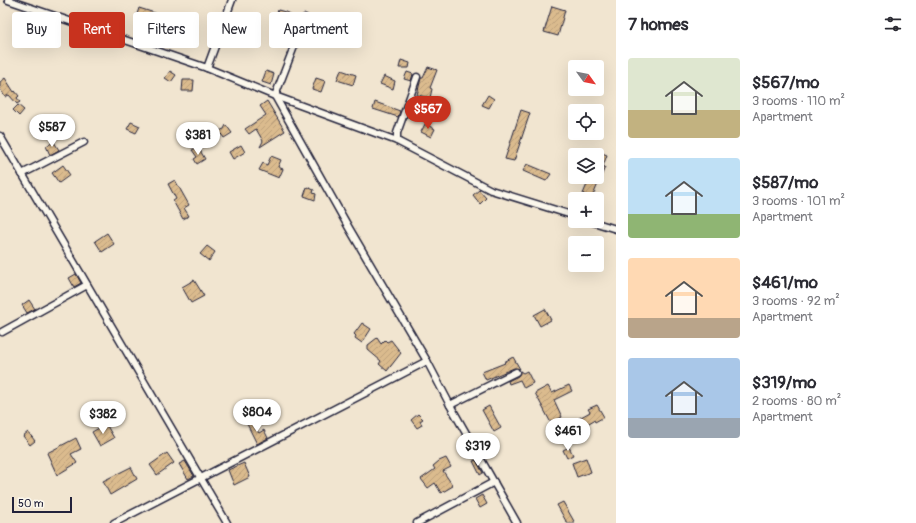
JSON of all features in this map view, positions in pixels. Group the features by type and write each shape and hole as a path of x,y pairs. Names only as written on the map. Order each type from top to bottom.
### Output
{"street":[{"path":"8,0 207,68 275,96 397,142 491,190 568,214"},
{"path":"207,68 232,0"},
{"path":"275,96 293,48"},
{"path":"397,142 397,133 417,77"},
{"path":"275,96 349,228 427,361 450,405 517,523"},
{"path":"0,136 227,523"},
{"path":"22,174 84,142"},
{"path":"604,225 616,229"},
{"path":"2,332 87,285"},
{"path":"114,523 427,361"},
{"path":"450,405 516,372"},
{"path":"416,523 494,482"}],"building":[{"path":"552,6 565,10 558,36 544,32"},
{"path":"139,8 152,12 138,12"},
{"path":"401,60 410,63 409,68 399,68"},
{"path":"428,67 437,70 430,88 432,89 430,98 417,95 421,78 423,78"},
{"path":"341,70 356,75 353,85 337,80"},
{"path":"170,71 176,75 171,82 165,78"},
{"path":"266,71 274,74 271,85 262,82"},
{"path":"407,72 413,74 411,81 404,79"},
{"path":"384,76 395,81 393,89 380,84"},
{"path":"5,78 14,92 15,91 19,96 17,98 20,102 17,104 9,95 5,97 0,89 0,82"},
{"path":"316,78 325,81 321,92 312,89"},
{"path":"183,80 194,80 193,91 182,91"},
{"path":"488,95 494,99 489,108 482,105"},
{"path":"267,101 285,131 260,147 263,141 256,129 249,134 245,129 266,115 260,106"},
{"path":"375,102 400,111 398,117 373,109"},
{"path":"18,105 24,110 19,116 13,110"},
{"path":"521,110 530,113 514,161 505,159"},
{"path":"131,122 140,126 136,133 127,129"},
{"path":"425,124 435,129 431,137 421,132"},
{"path":"226,125 232,133 224,138 219,131 224,129"},
{"path":"54,142 59,150 50,155 46,146"},
{"path":"241,145 245,152 233,159 229,152"},
{"path":"198,147 205,159 197,164 194,159 197,157 192,150"},
{"path":"604,154 607,155 604,163"},
{"path":"271,156 281,160 278,167 283,169 279,178 259,170 263,163 267,165"},
{"path":"527,164 551,174 546,181 523,171"},
{"path":"63,165 70,175 59,183 52,173"},
{"path":"175,180 189,205 184,208 189,216 183,219 173,201 176,199 168,184"},
{"path":"587,184 598,184 595,192 584,192"},
{"path":"307,187 314,190 313,193 316,194 315,200 304,196"},
{"path":"479,190 486,198 480,204 473,195"},
{"path":"107,233 114,244 102,252 95,241"},
{"path":"207,246 215,252 209,261 200,254"},
{"path":"76,274 81,283 74,287 69,278"},
{"path":"194,280 204,296 191,303 182,287"},
{"path":"29,300 35,309 27,313 22,305"},
{"path":"545,309 551,320 540,326 534,315"},
{"path":"362,323 371,329 362,343 355,338 356,336 354,334"},
{"path":"377,338 381,344 385,340 387,342 391,340 401,353 387,371 379,364 381,361 368,350 368,345"},
{"path":"513,357 520,369 514,368 486,380 482,372 505,363 504,362"},
{"path":"520,371 523,373 527,371 533,383 524,388 520,380 509,384 508,381 518,376"},
{"path":"569,385 572,391 554,400 562,417 551,423 535,393 548,386 552,393"},
{"path":"597,405 604,417 595,422 594,420 577,430 572,422 590,412 588,409"},
{"path":"489,406 501,428 494,432 482,410"},
{"path":"418,414 423,419 420,421 422,425 417,428 411,420"},
{"path":"248,419 259,433 264,430 268,438 257,444 245,420"},
{"path":"106,424 114,438 100,446 92,432"},
{"path":"28,432 35,441 30,445 23,436"},
{"path":"76,438 81,449 71,454 77,463 57,475 47,453"},
{"path":"569,447 573,455 567,458 563,450"},
{"path":"167,453 174,463 157,475 150,465"},
{"path":"446,458 451,467 443,471 453,486 441,493 435,483 428,488 421,479 435,469 433,466"},
{"path":"586,458 591,472 577,477 572,463"},
{"path":"476,460 483,473 480,475 473,461"},
{"path":"185,461 194,476 188,479 179,464"},
{"path":"244,463 250,477 234,485 228,470"},
{"path":"131,467 137,479 110,495 103,481"},
{"path":"482,495 487,504 480,508 475,499"},
{"path":"563,502 575,523 567,523 557,505"}]}
